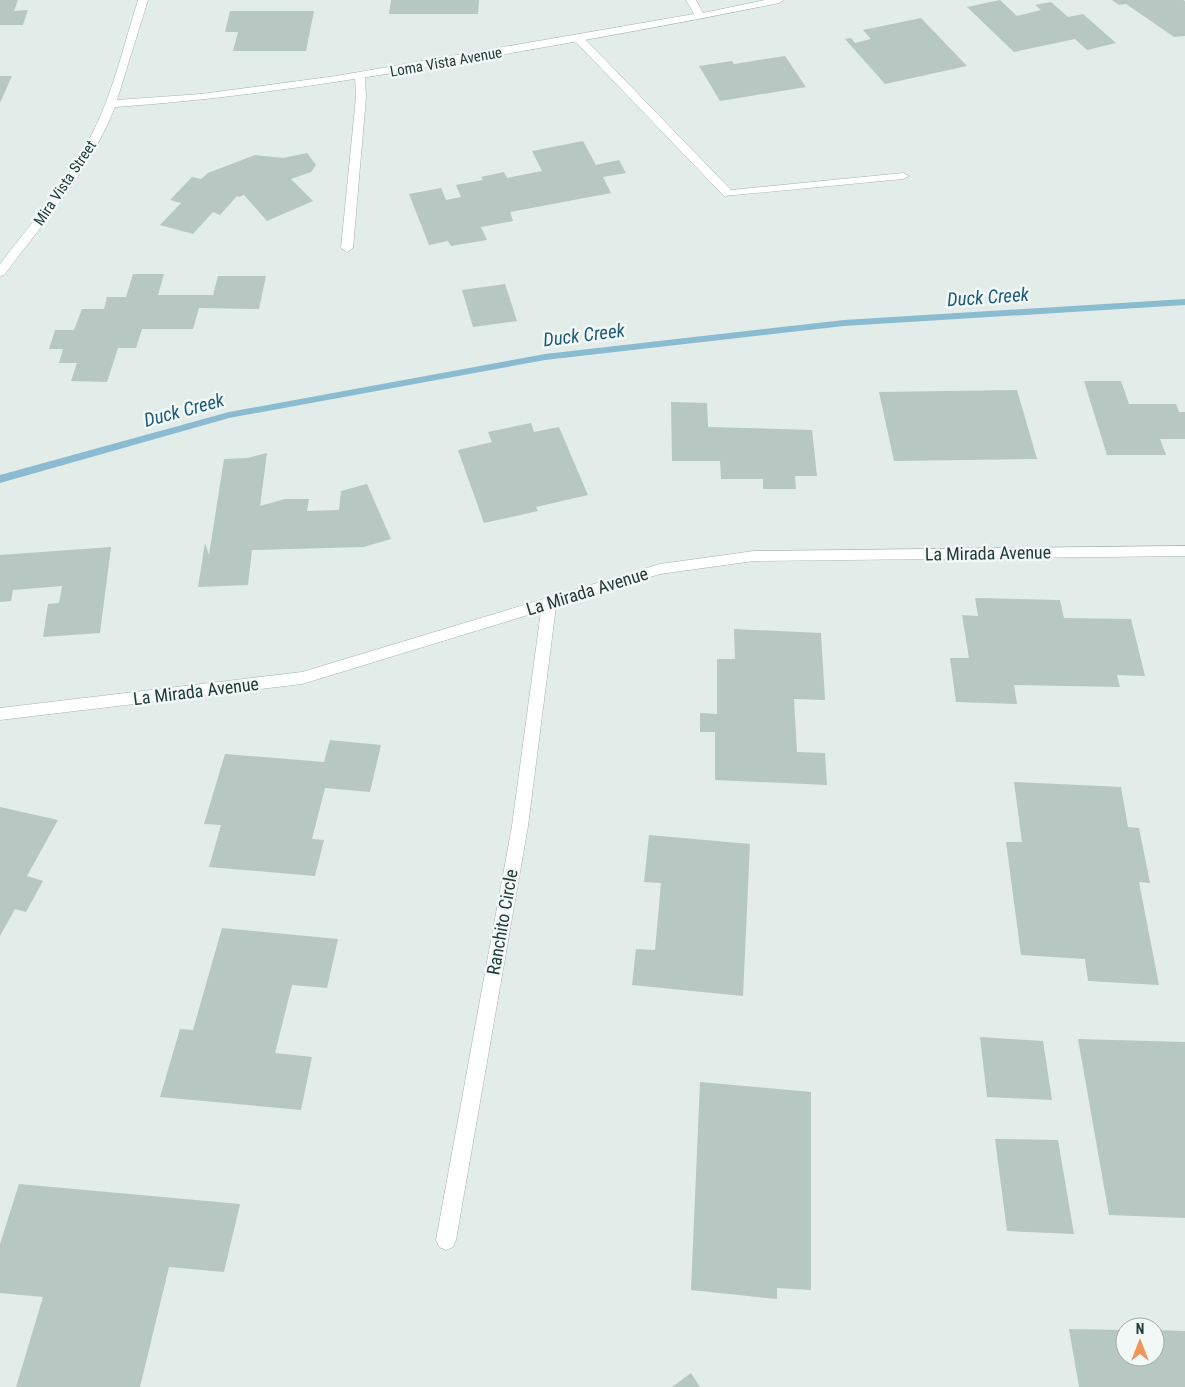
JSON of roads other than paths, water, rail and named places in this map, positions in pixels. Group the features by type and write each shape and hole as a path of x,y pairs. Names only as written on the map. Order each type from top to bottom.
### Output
{"street":[{"name":"Mira Vista Street","path":"0,272 70,180 99,132 110,104 143,0"},
{"path":"691,0 701,17"},
{"name":"Loma Vista Avenue","path":"110,104 154,102 360,76 701,17 779,0"},
{"path":"578,38 728,194 904,176"},
{"path":"347,248 362,97 360,76"},
{"name":"La Mirada Avenue","path":"0,714 302,678 660,569 754,556 1185,551"},
{"name":"Ranchito Circle","path":"446,1240 520,826 549,602"}],"waterway":[{"name":"Duck Creek","path":"0,479 229,415 545,357 844,323 1185,302"}]}
